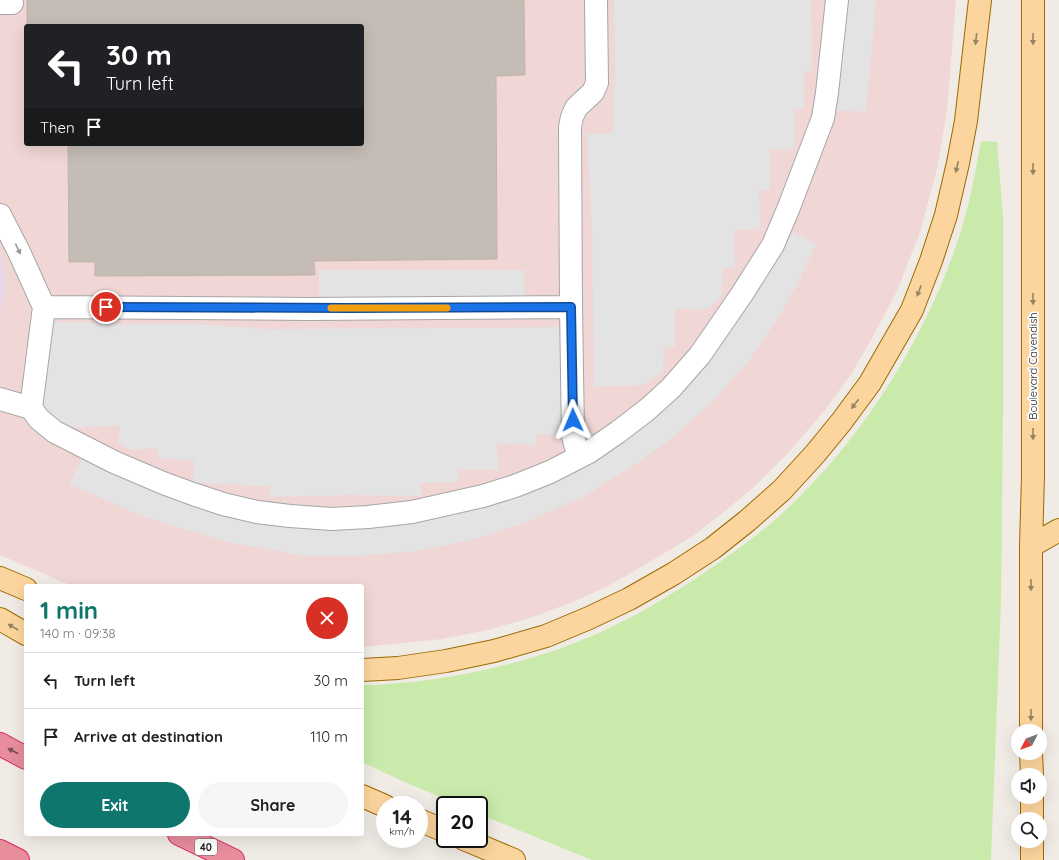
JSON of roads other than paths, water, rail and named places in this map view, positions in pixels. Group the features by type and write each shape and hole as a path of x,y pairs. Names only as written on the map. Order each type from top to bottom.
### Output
{"highway":[{"path":"0,744 24,757"},
{"name":"40","path":"183,836 233,860"},
{"path":"0,851 18,860"}],"main road":[{"path":"364,670 398,668 446,661 494,651 546,636 589,618 629,600 713,548 747,521 782,490 815,454 870,383 912,310 931,261 946,215 958,163 966,121 980,0"},
{"name":"Boulevard Cavendish","path":"1032,724 1031,546 1033,476 1033,0"},
{"path":"1031,546 1059,530"},
{"path":"0,578 24,588"},
{"path":"0,619 24,633"},
{"path":"364,797 376,802"},
{"path":"485,848 514,860"},
{"path":"1032,848 1032,860"}],"lane":[{"path":"579,456 573,436 570,127 576,108 593,92 597,84 596,0"},
{"path":"0,399 31,408 39,419 55,432 114,462 164,483 223,504 257,512 332,519 368,517 421,511 483,496 515,486 550,472 588,452 618,432 648,409 671,388 700,355 742,294 773,245 823,118 837,0"},
{"path":"0,215 44,307 31,408"},
{"path":"44,307 571,307"}]}
